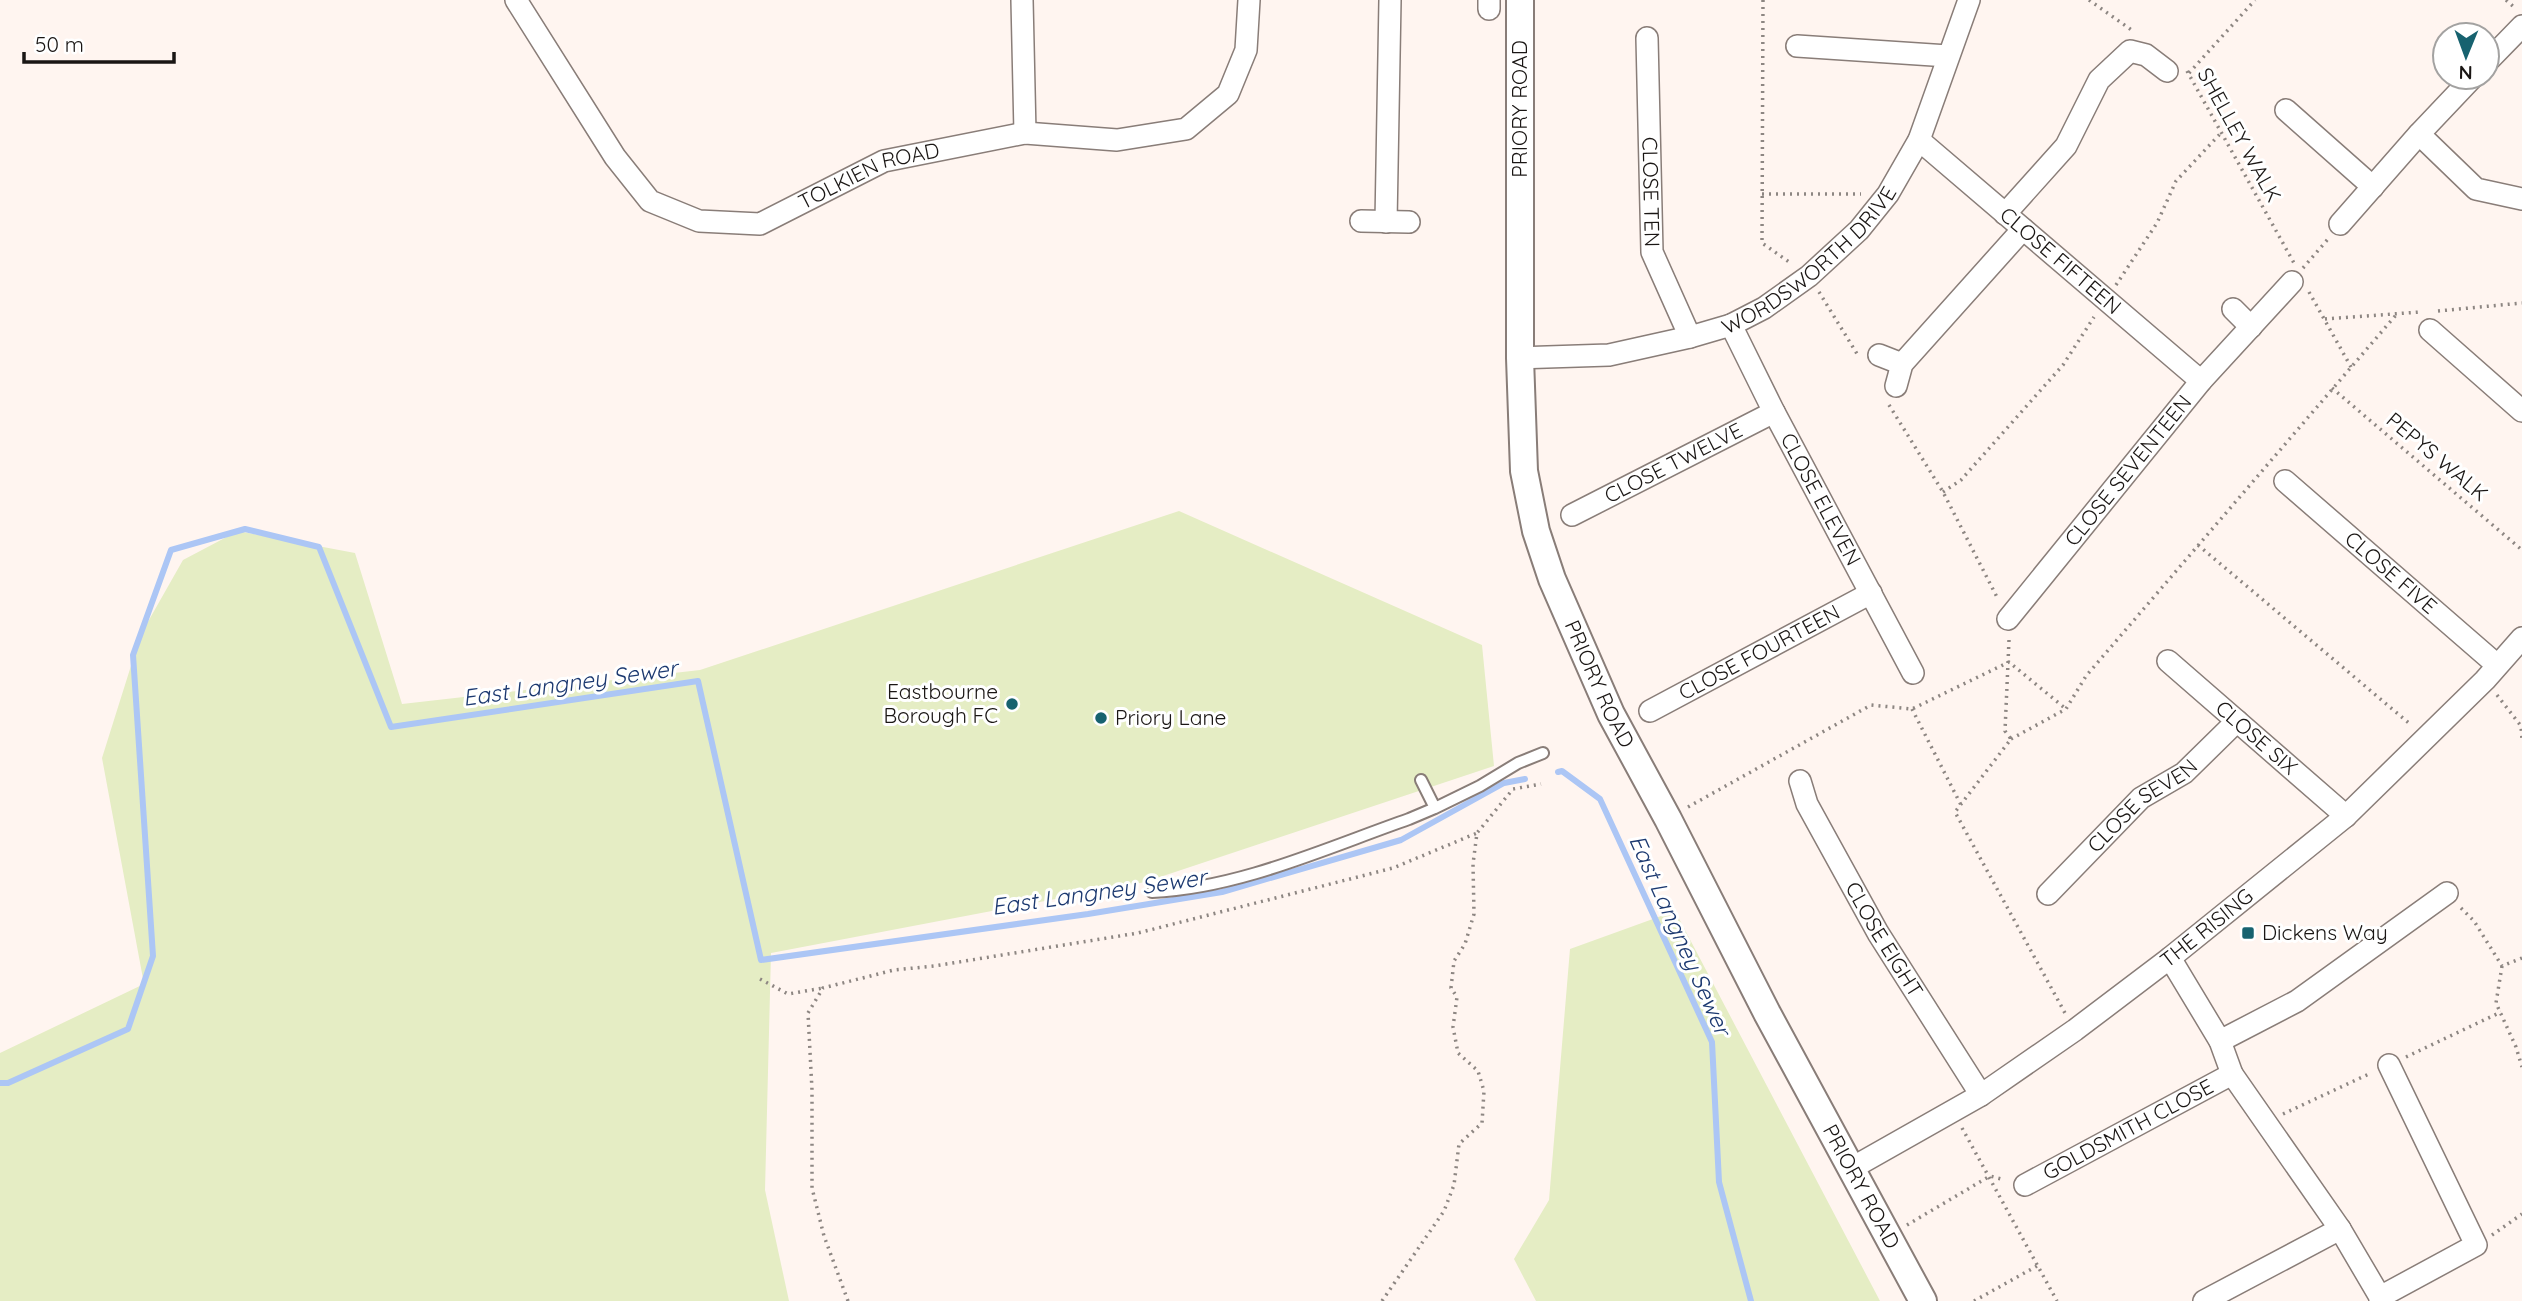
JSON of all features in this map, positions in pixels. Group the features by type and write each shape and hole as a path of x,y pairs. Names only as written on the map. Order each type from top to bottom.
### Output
{"street":[{"name":"TOLKIEN ROAD","path":"516,0 615,158 650,201 699,221 760,224 884,161 1025,133 1117,140 1186,129 1228,94 1245,50 1249,0"},
{"path":"1022,0 1025,133"},
{"path":"1386,222 1390,0"},
{"name":"PRIORY ROAD","path":"1520,0 1520,358 1524,471 1536,531 1552,579 1611,714 1767,1013 1923,1301"},
{"name":"WORDSWORTH DRIVE","path":"1520,358 1609,355 1690,337 1731,325 1764,308 1809,276 1859,230 1888,194 1919,140 1969,0"},
{"path":"2501,48 2522,26"},
{"name":"CLOSE TEN","path":"1647,38 1652,251 1690,337"},
{"path":"1797,46 1948,56"},
{"path":"2005,214 2066,146 2099,80 2098,69 2130,51 2146,55 2175,69"},
{"path":"2340,224 2460,91"},
{"path":"2286,110 2373,187"},
{"path":"2419,134 2476,188 2522,199"},
{"name":"CLOSE FIFTEEN","path":"1919,140 2201,381"},
{"path":"1361,221 1409,222"},
{"path":"1891,393 1902,364 2023,229"},
{"name":"CLOSE SEVENTEEN","path":"2008,619 2201,381 2295,277"},
{"path":"2233,309 2251,327"},
{"path":"2428,318 2522,411"},
{"name":"CLOSE ELEVEN","path":"1731,325 1774,412 1913,673"},
{"path":"1872,361 1902,364"},
{"name":"CLOSE TWELVE","path":"1572,514 1774,412"},
{"name":"CLOSE FIVE","path":"2285,481 2491,673"},
{"name":"CLOSE FOURTEEN","path":"1650,711 1871,593"},
{"name":"THE RISING","path":"1853,1168 1981,1094 2075,1030 2170,958 2346,816 2491,673 2522,638"},
{"name":"CLOSE SIX","path":"2168,661 2346,816"},
{"name":"CLOSE SEVEN","path":"2048,894 2141,798 2184,773 2237,721"},
{"name":"CLOSE EIGHT","path":"1800,780 1807,804 1878,933 1981,1094"},
{"path":"2220,1041 2297,1001 2447,893"},
{"path":"2170,958 2220,1041 2232,1074 2340,1229 2380,1299 2476,1245 2389,1065"},
{"name":"GOLDSMITH CLOSE","path":"2025,1185 2232,1074"},
{"path":"2204,1301 2340,1229"}],"lane":[{"path":"1152,892 1224,883 1409,819 1543,753"},
{"path":"1421,780 1435,808"}],"path":[{"path":"1763,0 1762,243 1809,276 1872,361"},
{"path":"2089,0 2143,38"},
{"path":"2189,73 2255,0"},
{"name":"SHELLEY WALK","path":"2175,69 2189,73 2295,277 2325,320 2351,367"},
{"path":"1943,492 1961,480 2063,365 2157,223 2176,181 2220,134"},
{"path":"1762,194 1888,194"},
{"path":"2295,277 2340,224"},
{"path":"2325,320 2396,315 2428,318 2522,303"},
{"path":"2075,1030 1955,812 2011,739 2066,709 2085,676 2396,315"},
{"name":"PEPYS WALK","path":"2332,388 2522,550"},
{"path":"1891,393 2008,619 2009,662 2005,731 2011,739"},
{"path":"2198,545 2426,737"},
{"path":"1668,819 1871,705 1912,709 2009,662"},
{"path":"2009,662 2066,709"},
{"path":"2491,673 2521,726 2522,739"},
{"path":"1912,709 1961,805"},
{"path":"760,979 788,994 894,970 1138,933 1393,868 1477,833 1513,789 1541,784"},
{"path":"1382,1301 1444,1211 1454,1185 1459,1144 1482,1124 1484,1091 1478,1071 1458,1053 1453,1027 1457,997 1451,988 1454,961 1465,944 1474,914 1473,864 1477,833"},
{"path":"2447,893 2474,921 2502,966 2496,1003 2522,1067"},
{"path":"2502,966 2522,958"},
{"path":"823,988 808,1013 812,1090 812,1188 824,1236 848,1301"},
{"path":"1952,1110 2056,1301"},
{"path":"1887,1237 1990,1176 2025,1185"},
{"path":"2476,1245 2522,1214"},
{"path":"1974,1301 2038,1266"}],"green space":[{"path":"1179,511 1482,645 1494,766 1145,882 771,953 765,1190 789,1301 0,1301 0,1053 144,984 102,758 141,634 183,560 238,531 355,553 402,704 700,670"},
{"path":"1675,911 1880,1301 1536,1301 1514,1259 1549,1200 1570,949"}],"waterway":[{"name":"East Langney Sewer","path":"0,1083 8,1083 128,1029 153,956 133,655 171,550 245,529 319,547 391,727 698,681 761,960 1088,914 1222,892 1401,840 1504,783 1525,779"},
{"name":"East Langney Sewer","path":"1558,772 1562,771 1600,799 1712,1042 1719,1182 1751,1301"}],"place":[{"name":"Eastbourne Borough FC","path":"1012,704"},
{"name":"Priory Lane","path":"1101,718"},
{"name":"Dickens Way","path":"2248,933"}]}
